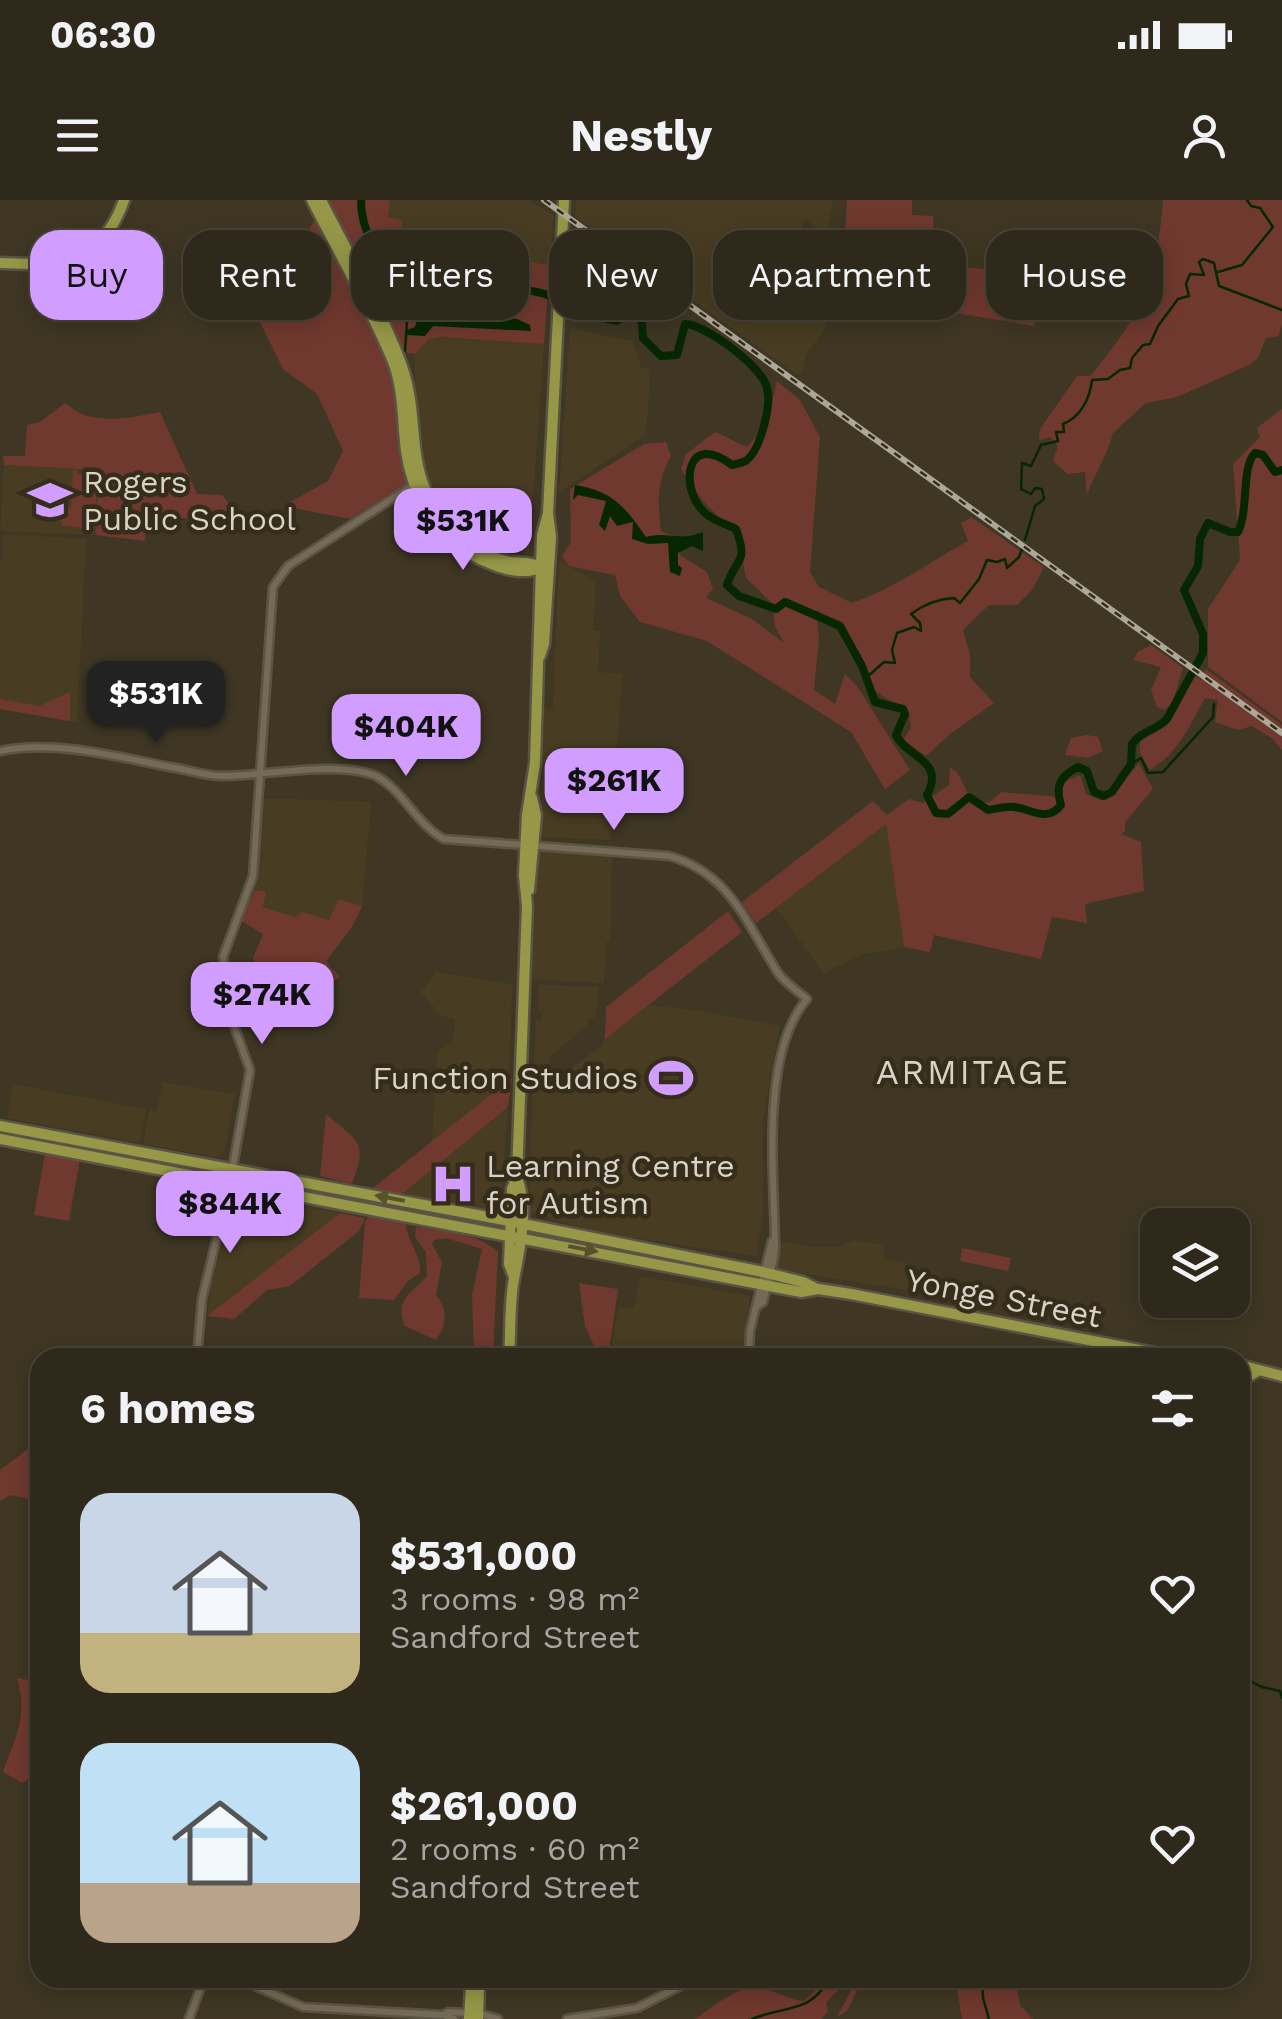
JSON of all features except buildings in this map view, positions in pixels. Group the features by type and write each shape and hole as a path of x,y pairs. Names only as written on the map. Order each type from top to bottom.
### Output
{"main road":[{"path":"0,263 39,266 79,256 102,238 124,200"},
{"path":"312,200 393,361 403,397 406,449 417,483 436,511 472,545 502,560 545,567"},
{"path":"321,200 400,359 409,394 417,483"},
{"path":"510,1348 514,1277 509,1264 521,1190 516,1177 527,900 524,875 530,846 527,815 532,797 544,644 564,200"},
{"name":"Yonge Street","path":"0,1126 516,1223 765,1278 801,1292 818,1289 1128,1348"},
{"name":"Yonge Street","path":"0,1139 516,1237 765,1278"},
{"path":"1250,1369 1282,1376"},
{"path":"1250,1375 1256,1372"},
{"path":"473,2016 479,1988"}],"street":[{"path":"198,1348 202,1299 230,1183 250,1070 233,1023 223,957 253,876 275,583 288,566 417,483"},
{"path":"0,750 30,747 74,751 201,774 321,770 371,774 387,785 428,829 444,839 655,854 695,865 719,882 780,976 807,999 785,1038 774,1105 775,1245 750,1331 750,1348"},
{"path":"189,2019 200,1988"},
{"path":"260,1988 304,2007 444,2015 454,2019"},
{"path":"567,2019 638,2008 677,1988"},
{"path":"444,2015 448,2012 498,2019"}],"shaded area":[{"path":"325,200 390,200 388,217 402,220 401,230 351,230 351,253"},
{"path":"390,200 528,200 554,215 553,230 549,230 549,265 529,262 529,230 396,230 387,218"},
{"path":"576,200 833,200 828,230 819,230 806,219 799,230 713,230 713,315 693,301 693,230 593,230 575,217"},
{"path":"847,200 912,200 912,215 933,216 934,230 845,230"},
{"path":"1163,200 1282,200 1279,336 1266,338 1258,358 1249,365 1177,397 1146,403 1112,434 1087,495 1085,472 1067,474 1053,461 1058,446 1050,437 1039,440 1040,429 1077,376 1090,376 1131,320 1163,320"},
{"path":"317,216 324,230 308,230"},
{"path":"331,245 351,286 351,320 368,320 391,368 410,481 350,519 283,506 328,481 343,451 317,394 283,369 259,320 331,320"},
{"path":"529,262 549,265 544,344 441,337 428,340 415,354 399,351 384,320 529,320"},
{"path":"966,267 986,269 986,318 966,315"},
{"path":"417,320 519,320 530,325 531,331 433,326 425,336 407,335 407,330 415,327"},
{"path":"720,320 827,320 798,375"},
{"path":"998,320 1035,320 1034,326"},
{"path":"570,328 633,341 641,368 650,369 648,410 645,435 559,492"},
{"path":"441,337 544,344 529,554 479,540 444,509 427,477 415,387 415,354 428,340"},
{"path":"777,381 800,400 820,437 810,572 819,587 852,603 882,590 968,541 961,523 971,517 1044,567 1033,589 1017,605 989,605 963,630 970,655 970,677 994,703 926,756 903,740 911,728 909,713 875,691 867,668 838,622 816,610 819,639 814,690 835,704 845,674 857,686 910,770 885,789 851,732 707,641 640,622 620,596 615,575 569,566 562,556 571,542 570,489 644,444 666,442 671,456 659,492 661,531 675,537 681,556 707,572 713,589 706,598 752,619 784,643 775,626 772,603 746,578 739,538 703,501 681,469 686,454 715,432 747,447 767,424"},
{"path":"65,403 75,411 98,418 160,412 197,494 222,495 234,510 212,519 147,517 145,541 96,535 99,470 4,465 3,456 25,456 27,425 40,422"},
{"path":"1282,409 1282,722 1208,667 1208,609 1240,560 1233,464 1260,437 1257,428"},
{"name":"Rogers Public School","path":"4,465 100,470 96,535 0,531"},
{"path":"73,470 97,475 95,528 63,526 59,518 62,509 71,508"},
{"path":"575,485 609,496 631,517 646,537 703,532 703,551 692,546 678,553 680,576 670,572 668,543 648,544 632,539 633,522 617,526 610,516 605,531 599,525 606,501 578,495 573,500"},
{"path":"3,534 86,539 77,722 0,709"},
{"path":"559,561 596,581 593,630 600,631 598,672 622,674 617,749 613,749 611,840 541,837 544,708 553,709"},
{"path":"1151,645 1183,668 1172,704 1164,710 1157,707 1151,690 1161,667 1133,660"},
{"path":"1206,669 1282,725 1282,750 1252,726 1238,730 1215,722 1218,700 1205,698 1176,747 1150,770 1140,753 1140,739 1168,718 1191,680 1195,676 1201,680"},
{"path":"70,692 70,721 0,709 0,699 39,706"},
{"path":"1098,737 1103,751 1088,758 1065,755 1071,738"},
{"path":"1139,763 1153,789 1125,822 1121,834 1141,842 1144,891 1085,904 1087,923 1052,917 1041,959 934,935 930,952 904,947 886,824 756,923 742,902 873,801 887,815 909,799 923,803 949,785 950,767 957,772 973,804 990,802 1001,792 1060,797 1062,783 1080,775 1086,794 1100,800 1112,796"},
{"path":"262,798 371,802 362,906 340,899 329,920 302,912 296,917 263,907 266,893 255,890"},
{"path":"886,824 904,947 863,954 824,973 776,908"},
{"path":"538,853 612,855 610,942 606,942 604,983 531,979"},
{"path":"255,890 266,892 263,907 295,917 302,912 329,920 339,899 362,906 352,927 326,961 340,977 309,995 303,973 258,979 253,958 263,934 241,921"},
{"path":"728,911 742,932 605,1039 606,1007"},
{"path":"436,972 512,984 511,1032 508,1082 432,1142 437,1052 453,1041 455,1020 440,1015 421,992"},
{"path":"539,985 598,987 596,1017 588,1019 589,1024 550,1056 548,1065 534,1064 536,1020 542,1021 543,1012 538,1010"},
{"path":"649,1005 780,1026 763,1118 763,1216 756,1256 594,1232 529,1212 533,1069 564,1073"},
{"path":"512,1078 508,1107 401,1195 373,1188"},
{"path":"163,1082 235,1094 225,1151 217,1157 143,1144 149,1111 157,1111"},
{"path":"13,1084 146,1109 140,1143 7,1118"},
{"path":"508,1107 500,1214 401,1195"},
{"path":"326,1114 353,1137 360,1150 352,1184 320,1176"},
{"path":"45,1153 80,1159 69,1221 34,1215"},
{"path":"237,1195 340,1213 207,1316 210,1290"},
{"path":"340,1213 365,1218 359,1231 290,1286 267,1290 234,1319 207,1316"},
{"path":"371,1216 406,1223 419,1260 420,1273 408,1281 394,1300 359,1298 365,1221"},
{"path":"416,1227 448,1232 471,1237 498,1252 493,1348 474,1348 472,1295 482,1249 446,1238 432,1244 442,1262 436,1295 445,1317 442,1328 436,1340 405,1326 403,1303 427,1276 426,1252 415,1237"},
{"path":"856,1240 885,1245 883,1259 911,1264 907,1290 777,1269 781,1241 838,1247"},
{"path":"962,1248 1011,1258 1008,1271 960,1261"},
{"path":"641,1276 750,1296 744,1348 611,1348 618,1307 634,1308"},
{"path":"579,1283 618,1289 609,1348 595,1348 585,1326"},
{"path":"30,1448 30,1499 10,1495 0,1501 0,1470"},
{"path":"17,1678 30,1680 30,1778 22,1783 3,1772 21,1715"},
{"path":"750,1988 804,2001 818,1988 842,1988 826,2003 828,2012 821,2019 695,2019 725,1998"},
{"path":"852,1988 858,1988 847,2011 837,2017"},
{"path":"957,1988 1017,1988 1020,2005 1033,2019 962,2019"}],"waterway":[{"path":"361,200 372,242 390,264 415,278 434,282 460,280 537,292 617,321 634,307 641,310 643,338 661,356 677,355 685,324 718,338 753,367 766,385 768,402 761,435 752,454 732,465 705,454 697,457 690,475 694,499 701,509 736,529 741,555 727,585 739,596 776,609 785,602 840,626 862,666 875,702 903,709 905,714 896,735 928,766 932,783 927,795 936,813 948,814 969,797 988,810 1011,807 1050,813 1061,805 1060,782 1078,767 1087,771 1094,792 1104,796 1112,792 1131,764 1132,744 1167,719 1203,653 1203,634 1184,590 1198,566 1200,539 1208,523 1238,532 1248,468 1255,453 1263,455 1275,472 1282,470"},
{"path":"1218,272 1242,265 1273,227 1260,208 1251,206 1247,200"},
{"path":"1025,540 1035,506 1044,499 1042,489 1035,488 1031,494 1021,489 1022,463 1031,466 1041,445 1058,441 1056,432 1064,432 1063,424 1084,406 1092,380 1108,379 1130,368 1132,358 1143,345 1150,344 1178,299 1189,296 1186,284 1190,274 1204,275 1199,262 1203,259 1214,263 1219,286 1282,310"},
{"path":"405,351 407,320"},
{"path":"866,678 884,662 895,663 892,650 897,633 914,627 921,631 920,623 911,614 943,600 954,598 960,603 979,579 987,560 1005,559 1007,568 1022,549"},
{"path":"1131,764 1141,758 1148,773 1163,772 1213,717 1214,704"},
{"path":"1250,1681 1280,1691 1282,1698"},
{"path":"752,2019 797,2007 823,1988"},
{"path":"982,1988 989,2019"}],"railway":[{"path":"544,200 1282,733"}],"place":[{"name":"Rogers Public School","path":"50,500"},
{"name":"Function Studios","path":"671,1078"},
{"name":"Learning Centre for Autism","path":"453,1184"}],"district":[{"name":"ARMITAGE","path":"973,1072"}]}
